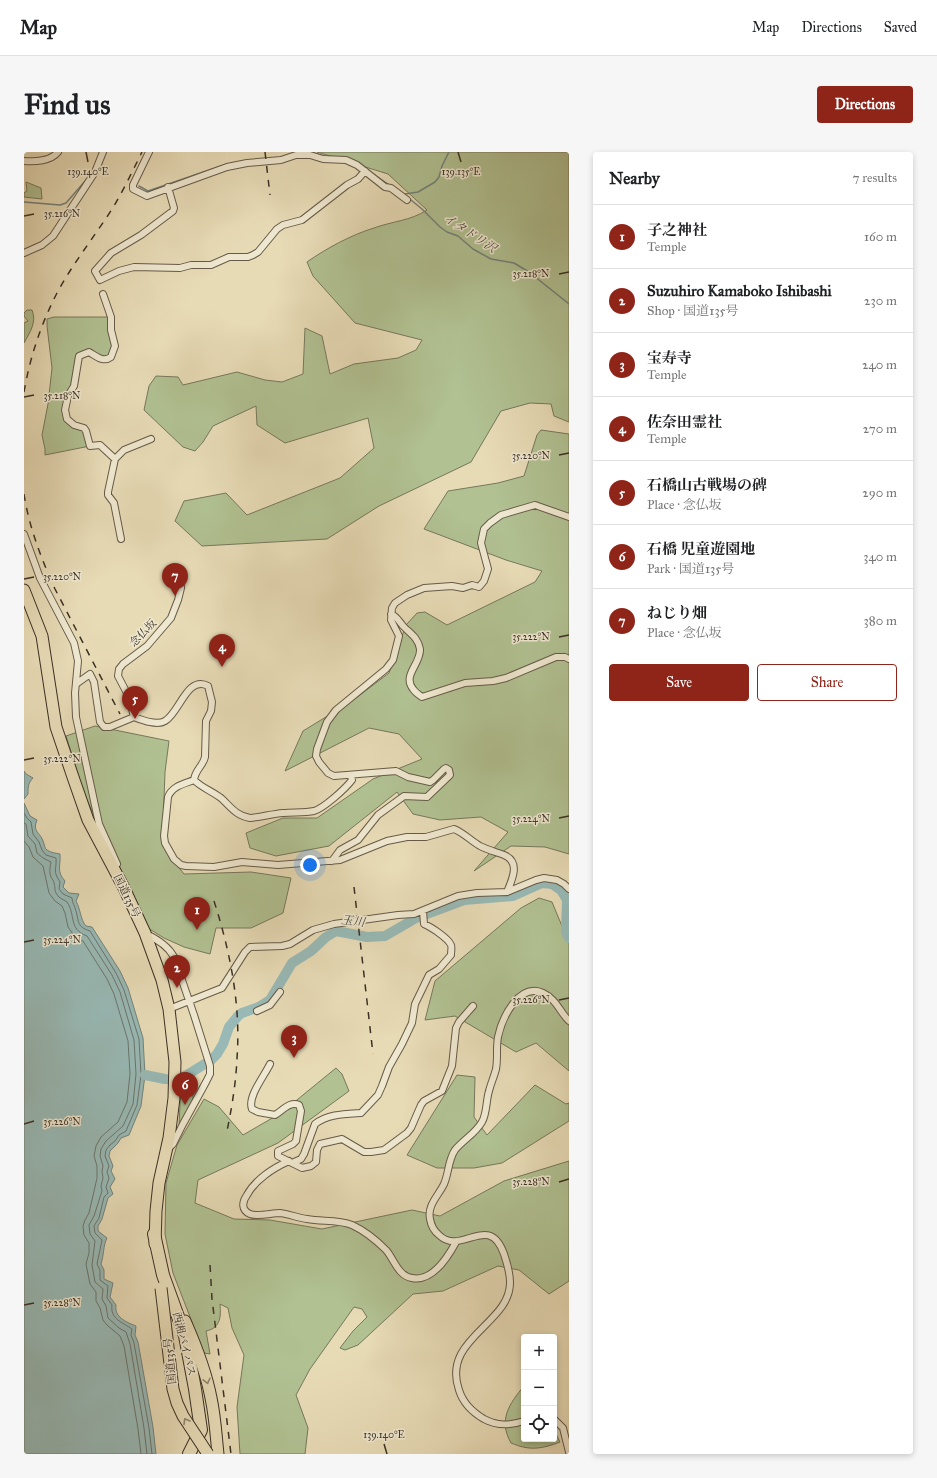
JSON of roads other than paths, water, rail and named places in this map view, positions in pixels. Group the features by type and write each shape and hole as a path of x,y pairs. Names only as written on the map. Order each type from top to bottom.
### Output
{"highway":[{"name":"国道135号","path":"24,590 42,636 59,737 88,820 116,872 144,933 160,975 170,1012 175,1071 174,1089 171,1125 159,1183 154,1234 155,1250 173,1389 183,1416 208,1454"},
{"name":"国道135号","path":"156,1211 161,1256 167,1277 196,1346 207,1378 212,1399 218,1454"},
{"name":"西湘バイパス","path":"154,1234 163,1275 186,1336 194,1382 201,1429 200,1435 189,1454"},
{"name":"西湘バイパス","path":"180,1309 199,1387 204,1422 204,1435 201,1454"}],"street":[{"path":"24,162 34,162 46,159 57,154 58,152"},
{"path":"149,152 133,185 133,190 147,196 168,187 227,167 310,155 323,159 346,160 357,165 385,187 391,188 407,200"},
{"path":"25,252 42,245 53,236 95,172 101,153"},
{"path":"168,187 174,208 173,212 141,235 110,253 95,270 100,280 127,268 180,268 191,265 211,265 229,257 248,257 253,255 258,252 277,229 283,225 302,220 346,185 358,179 365,171"},
{"path":"103,294 111,317 111,330 115,346 114,352 108,359 97,358 89,352 79,356 74,386 68,396 65,410 67,418 74,424 84,428 90,446 100,446 115,459"},
{"path":"121,539 114,503 108,495 115,459 124,450 151,439"},
{"path":"332,861 340,850 358,840 378,815 404,796 410,795 422,798 430,795 450,772 448,769 444,769 430,782 408,777 396,771 351,776 334,776 328,773 317,759 317,749 327,722 336,710 386,669 393,660 399,636 391,620 391,614 395,603 400,598 424,588 452,586 464,588 472,585 479,587 484,580 488,568 481,543 481,537 487,526 501,515 535,505 569,518"},
{"path":"24,534 40,578 75,647 78,661 75,705 76,717 99,824 119,867 116,872"},
{"name":"念仏坂","path":"134,717 129,697 118,676 119,670 122,664 147,646 171,618 181,588 180,579"},
{"path":"391,614 394,615 402,626 416,638 418,643 420,654 410,676 410,681 413,690 422,697 465,683 493,681 506,678 556,656 569,659"},
{"path":"76,684 90,674 94,682 100,722 104,727 110,727 134,717 159,723 170,717 191,686 203,683 208,686 212,702 211,711 206,721 205,757 204,761 194,774 194,780 199,785 221,799 237,814 250,818 282,813 301,813 315,810 320,808 348,785 352,780 351,776"},
{"path":"194,780 174,788 168,797 164,836 174,859 181,865 214,867 242,862 278,866 340,860 388,841 407,837 426,837 454,829 488,850 510,858 514,867 514,873 507,892"},
{"path":"170,1012 190,1001 222,988 245,952 250,947 282,946 290,944 313,930 334,924 398,914 414,914 458,896 477,893 507,892 544,878 557,880 569,889"},
{"path":"423,911 424,924 433,928 448,941 451,945 452,955 440,969 429,975 415,1004 412,1023 402,1044 388,1067 378,1094 361,1113 334,1116 315,1124 301,1159 282,1164 254,1184 242,1203 247,1213 252,1216 281,1214 306,1219 332,1221 352,1226 379,1244 387,1251 398,1269 407,1277 412,1278 426,1277 440,1264 456,1242"},
{"path":"144,933 156,938 172,953 190,1001 210,1066 210,1074 206,1082 173,1144 166,1150"},
{"path":"521,1422 510,1425 500,1425 490,1422 472,1411 460,1395 457,1384 456,1373 460,1356 467,1345 503,1305 508,1297 510,1281 502,1248 494,1238 480,1234 456,1242 443,1239 433,1228 429,1215 431,1208 444,1184 451,1158 455,1151 477,1129 483,1120 489,1088 496,1071 499,1034 514,1003 522,994 528,991 537,991 545,994 556,1003 569,1021"},
{"path":"256,1011 270,1005 280,992"},
{"path":"270,1064 267,1071 262,1076 251,1105 254,1110 273,1115 293,1104 299,1105 301,1111 296,1141 280,1150 277,1153 278,1156 302,1168 314,1164 317,1158 318,1147 323,1143 342,1140 364,1152 384,1150 411,1128 421,1104 442,1091 452,1066 456,1028 459,1022 473,1006"},
{"path":"557,1422 563,1428 569,1452"}],"water":[{"path":"24,771 33,778 29,785 28,794 24,799"},
{"path":"24,803 30,816 37,820 35,827 44,842 45,848 50,852 60,854 60,871 65,881 63,887 69,893 79,894 76,901 84,923 86,926 92,927 120,971 128,988 143,1038 145,1075 141,1106 129,1135 121,1138 110,1151 109,1156 113,1166 111,1171 115,1179 110,1187 113,1194 108,1198 102,1219 98,1226 98,1231 107,1238 101,1264 104,1270 104,1279 113,1283 110,1297 116,1305 119,1316 125,1321 136,1326 135,1335 138,1342 153,1427 156,1454 24,1454"}],"waterway":[{"path":"310,152 327,157"},
{"path":"405,194 418,192 435,182 439,177 442,166 449,152"},
{"path":"139,186 148,191 221,166"},
{"path":"373,174 391,186"},
{"path":"24,202 60,205 66,203 86,180"},
{"name":"イタドリ沢","path":"400,191 447,232 458,236 473,249 491,259 514,263 529,272 569,304"},
{"name":"玉川","path":"145,1075 179,1080 211,1060 217,1054 223,1044 229,1027 238,1016 259,1007 270,1000 292,963 311,951 326,937 336,931 367,937 385,936 416,918 464,900 513,896 542,883 552,884 561,890 567,900 566,932 569,938"}],"railway":[{"path":"24,392 33,353 51,305 70,271 114,206 142,152"},
{"path":"265,152 270,195"},
{"path":"24,494 32,530 40,554 55,589 120,714"},
{"path":"354,887 373,1054"},
{"path":"214,901 225,939 236,998 238,1038 236,1076 227,1131"},
{"path":"210,1265 212,1299 231,1454"}],"place":[{"name":"ねじり畑","path":"175,596"},
{"name":"佐奈田霊社","path":"222,667"},
{"name":"石橋山古戦場の碑","path":"135,719"},
{"name":"子之神社","path":"197,930"},
{"name":"Suzuhiro Kamaboko Ishibashi","path":"177,988"},
{"name":"宝寿寺","path":"294,1058"},
{"name":"石橋 児童遊園地","path":"185,1105"}]}
